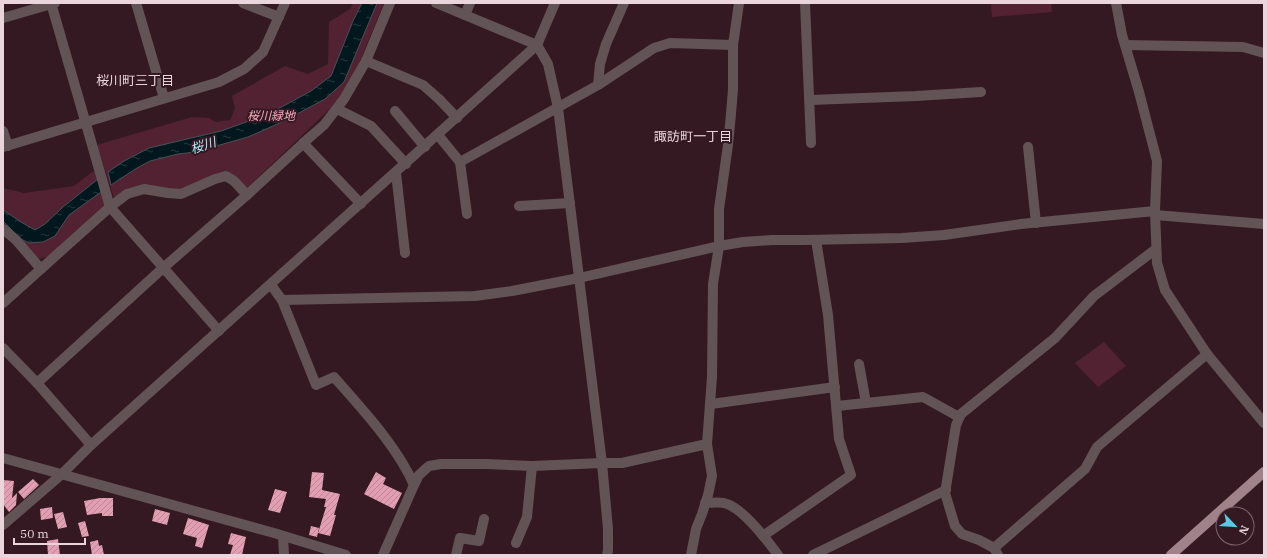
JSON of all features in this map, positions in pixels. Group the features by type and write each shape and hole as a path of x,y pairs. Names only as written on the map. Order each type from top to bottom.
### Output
{"main road":[{"path":"1171,555 1264,472"}],"street":[{"path":"3,18 53,3 110,207 219,331"},
{"path":"136,3 164,98"},
{"path":"243,3 280,17"},
{"path":"3,131 5,147 219,82 244,69 262,52 280,17 285,3"},
{"path":"37,383 163,268 247,195 324,125 344,99 366,60 390,3"},
{"path":"436,3 537,45 548,64 558,108 602,463 608,528 607,555"},
{"path":"466,15 470,3"},
{"path":"3,525 62,474 91,445 537,45 555,3"},
{"path":"598,85 600,64 606,44 624,3"},
{"path":"691,555 696,528 705,503 712,476 707,444 711,404 713,284 719,246 719,209 728,145 733,89 733,45 739,3"},
{"path":"805,3 811,143"},
{"path":"1116,3 1125,45 1157,161 1155,213 1156,249 1157,263 1165,290 1207,354 1264,423"},
{"path":"460,162 598,85 654,48 670,43 733,45"},
{"path":"1125,45 1243,47 1264,53"},
{"path":"366,60 423,85 457,118"},
{"path":"810,100 981,92"},
{"path":"337,109 371,126 406,164"},
{"path":"395,111 424,147"},
{"path":"438,135 460,162 467,214"},
{"path":"303,143 361,204"},
{"path":"1028,147 1036,223"},
{"path":"396,173 405,253"},
{"path":"3,303 110,207 127,194 144,189 181,194 215,179 226,176 234,181 247,195"},
{"path":"520,206 570,203"},
{"path":"282,300 475,296 512,291 579,278 719,246 772,240 902,238 944,235 1036,223 1155,213 1264,224"},
{"path":"3,229 16,240 41,269"},
{"path":"763,536 851,475 839,439 828,315 816,240"},
{"path":"1156,249 1094,296 1055,338 961,414 956,425 945,493 955,526 962,534 979,540 996,552 1085,469 1098,447 1207,354"},
{"path":"271,285 282,300 316,385 334,377 386,440 406,469 414,485"},
{"path":"3,348 37,383 91,445"},
{"path":"860,364 866,403"},
{"path":"711,404 835,387"},
{"path":"836,406 923,397 959,417"},
{"path":"383,555 414,485 419,476 429,466 487,464 532,466 622,463 707,444"},
{"path":"3,458 346,555"},
{"path":"516,543 527,517 532,466"},
{"path":"813,555 946,490"},
{"path":"705,503 726,503 738,510 763,536 778,555"},
{"path":"456,555 460,538 479,541 484,519"},
{"path":"283,536 284,555"}],"green space":[{"name":"桜川緑地","path":"353,3 384,3 350,85 333,106 247,188 228,171 179,191 142,186 114,198 97,145 192,117 209,118 216,122 230,120 235,108 232,96 285,66 308,74 328,64 329,22 350,9"},
{"path":"991,3 1051,3 1052,12 992,17"},
{"path":"96,169 106,205 50,256 38,259 3,222 3,188 24,193 74,186"},
{"path":"1104,342 1126,366 1098,387 1075,363"}],"water":[{"name":"桜川","path":"362,3 377,3 344,82 325,99 282,122 248,137 195,152 178,154 150,161 111,185 108,172 124,161 149,148 221,131 278,109 311,91 331,76 353,21"},
{"path":"98,179 101,192 69,215 55,236 43,242 29,243 21,239 3,221 3,210 35,230 45,224 63,207"}],"building":[{"path":"312,472 324,473 322,490 340,494 330,536 318,533 326,507 324,507 326,499 309,497"},
{"path":"376,472 386,478 383,484 402,493 394,509 364,494"},
{"path":"33,479 39,485 24,499 18,492"},
{"path":"3,480 14,481 12,498 17,493 16,505 9,512 3,504"},
{"path":"275,489 287,492 280,513 268,510"},
{"path":"100,498 113,498 113,516 102,516 102,513 87,515 84,501"},
{"path":"52,507 53,518 41,520 40,509"},
{"path":"155,509 170,513 167,525 152,521"},
{"path":"63,512 67,527 58,529 54,514"},
{"path":"188,518 209,525 202,548 195,546 197,538 183,534"},
{"path":"85,521 89,536 82,537 78,523"},
{"path":"311,526 319,528 317,537 309,535"},
{"path":"231,533 246,537 242,555 230,555 233,545 228,544"},
{"path":"58,539 60,555 48,555 47,541"},
{"path":"98,540 99,546 102,545 104,555 92,555 90,542"}],"district":[{"name":"桜川町三丁目","path":"135,80"},
{"name":"諏訪町一丁目","path":"693,136"}]}
